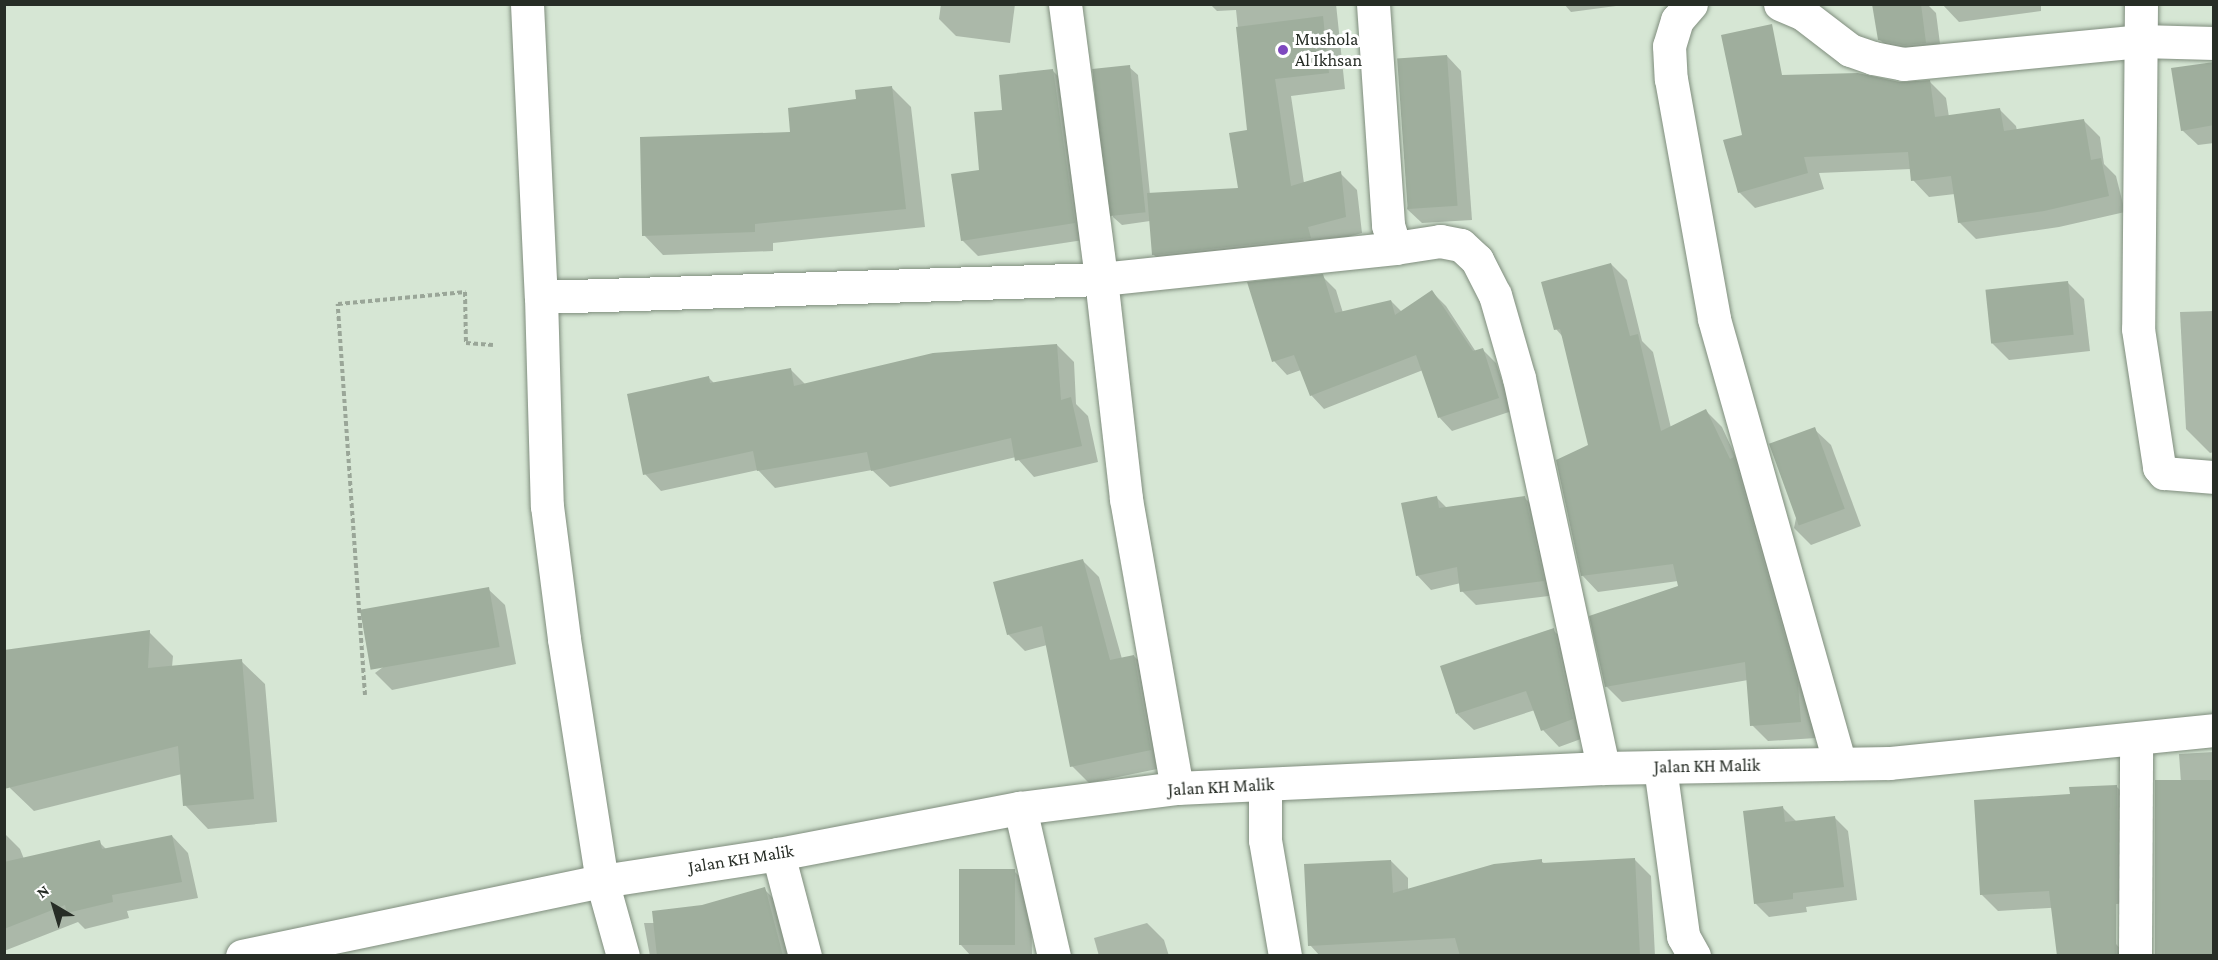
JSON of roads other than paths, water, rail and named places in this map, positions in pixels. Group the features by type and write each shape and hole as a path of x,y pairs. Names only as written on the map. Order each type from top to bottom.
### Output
{"street":[{"path":"526,4 541,297 547,506 564,639 602,880 623,956"},
{"path":"1065,4 1101,279 1126,500 1177,788"},
{"path":"1373,4 1386,210 1395,249"},
{"path":"1692,4 1677,20 1669,46 1671,80 1714,319 1840,764"},
{"path":"1780,4 1803,14 1850,50 1873,58 1903,64 2140,41 2214,43"},
{"path":"2140,4 2138,329 2159,467 2164,473 2214,477"},
{"path":"541,297 1101,279 1395,249 1440,241 1461,245 1477,260 1495,295 1519,378 1603,768"},
{"name":"Jalan KH Malik","path":"242,956 325,946 602,880 778,854 1020,808 1177,788 1603,768 1890,764 2214,730"},
{"path":"2135,956 2136,739"},
{"path":"1660,767 1683,936 1694,956"},
{"path":"1265,784 1265,840 1285,956"},
{"path":"1020,808 1054,956"},
{"path":"778,854 806,956"}],"place":[{"name":"Mushola Al Ikhsan","path":"1283,50"}]}
